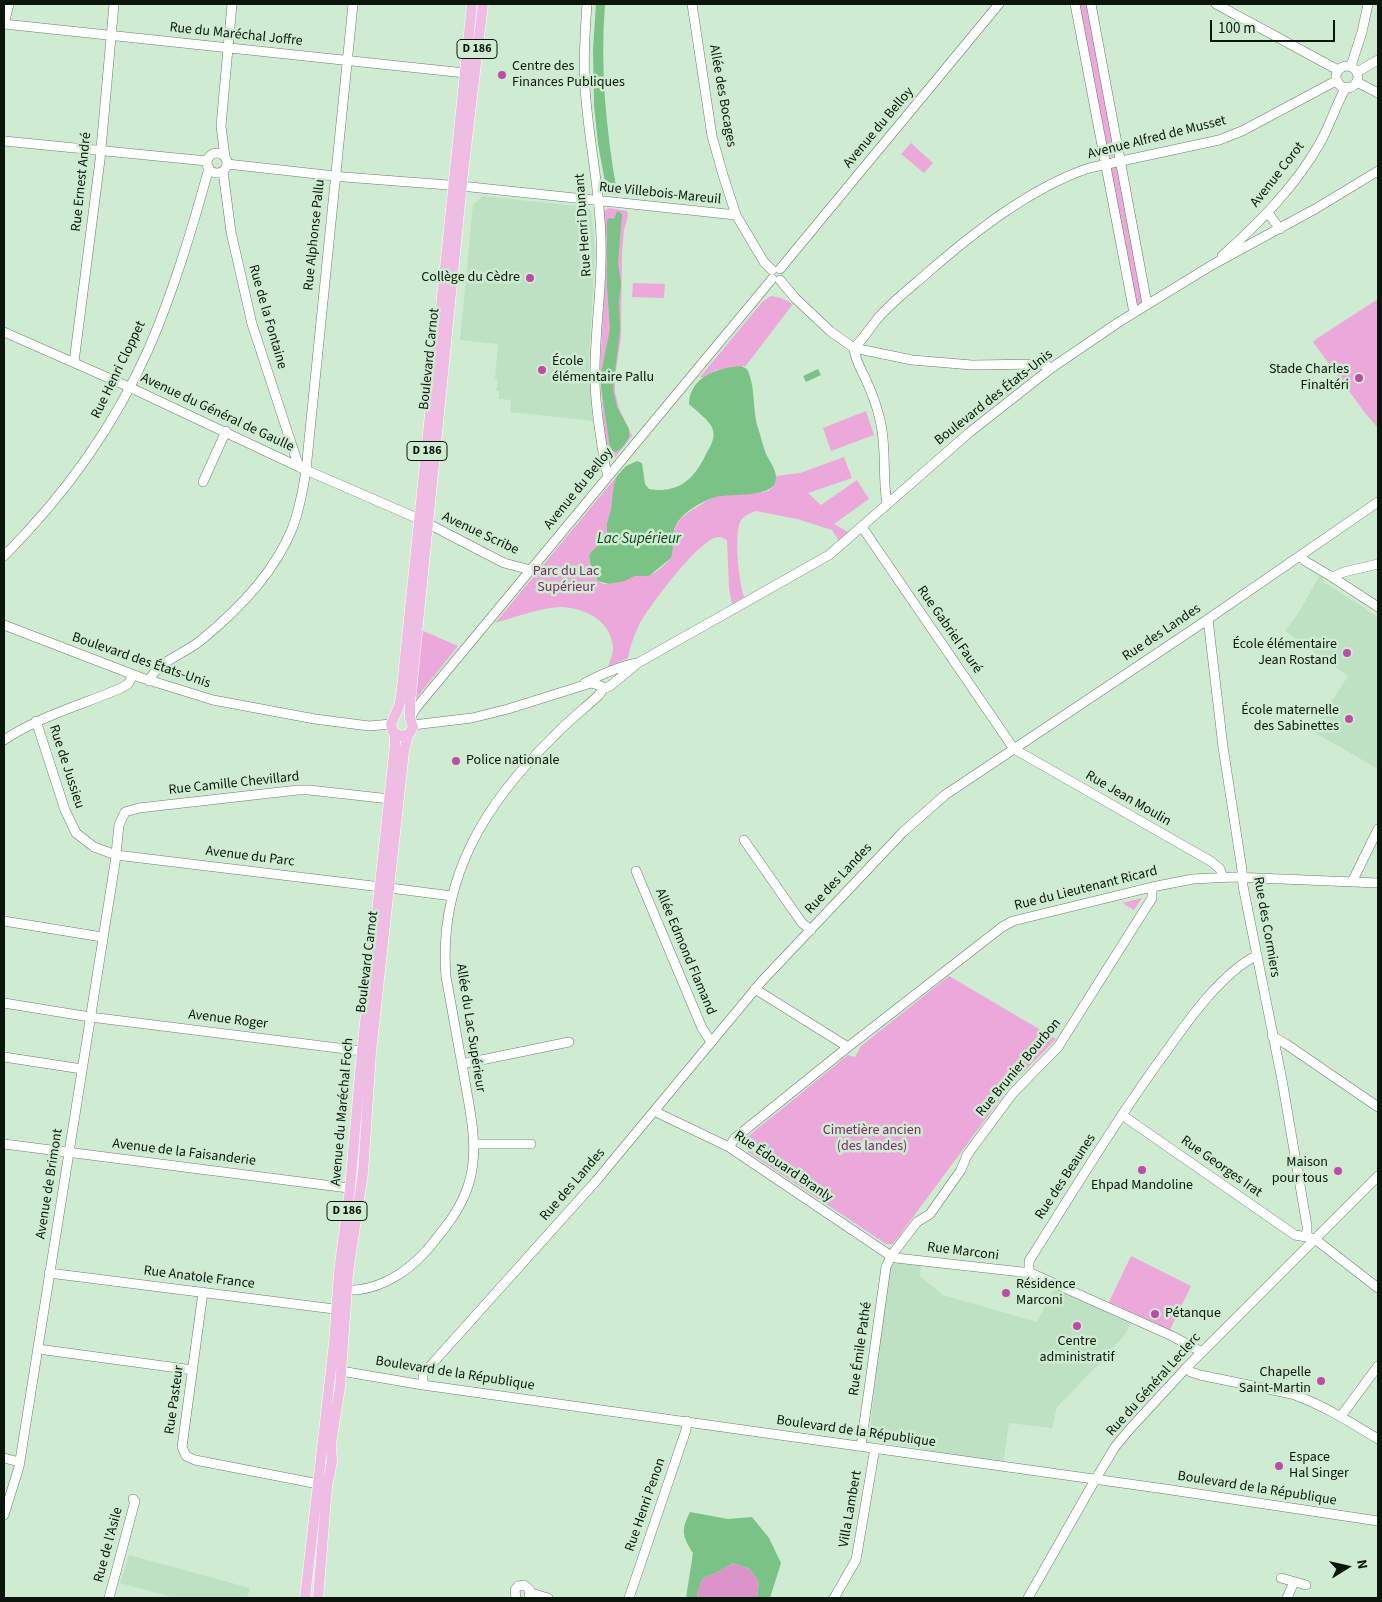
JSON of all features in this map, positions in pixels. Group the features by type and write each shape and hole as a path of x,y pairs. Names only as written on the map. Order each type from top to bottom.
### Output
{"main road":[{"name":"Boulevard Carnot","path":"390,799 394,725 401,698 423,522 457,186 472,4"},
{"name":"Boulevard Carnot","path":"457,186 483,4"},
{"name":"Boulevard Carnot","path":"341,1371 341,1310 343,1290 348,1273 367,1052 385,887 404,751 410,724 423,522"},
{"path":"404,714 410,724 401,736 394,725 404,714"},
{"name":"D 186","path":"385,887 390,799"},
{"name":"D 186","path":"318,1598 322,1485 330,1369 341,1310"},
{"name":"D 186","path":"306,1598 322,1485 332,1462 332,1444 341,1371 337,1364 334,1343"}],"street":[{"path":"4,24 9,4"},
{"name":"Rue Ernest André","path":"74,362 100,151 114,4"},
{"name":"Rue Henri Cloppet","path":"225,164 221,126 232,4"},
{"name":"Rue Alphonse Pallu","path":"149,681 154,672 198,642 223,622 267,572 280,553 291,530 299,506 353,4"},
{"name":"Rue Henri Dunant","path":"587,4 584,87 599,201 602,262 601,290 596,328 595,381 608,475"},
{"name":"Allée des Bocages","path":"692,4 712,136 736,215 764,262 795,298 830,331 854,348 912,360 972,365 1042,364 1050,369"},
{"name":"Avenue du Belloy","path":"410,724 416,708 1000,4"},
{"path":"1075,4 1134,313"},
{"path":"1091,4 1147,304"},
{"path":"1216,4 1338,70"},
{"path":"1368,4 1354,69 1357,82 1378,93"},
{"name":"Rue du Maréchal Joffre","path":"4,24 465,72"},
{"path":"1357,82 1352,86 1346,87 1338,82 1336,76 1338,70 1344,66 1354,69 1378,60"},
{"name":"Avenue Alfred de Musset","path":"854,348 878,318 966,241 1015,206 1044,189 1076,172 1120,160 1219,140 1332,83 1338,82"},
{"name":"Avenue Corot","path":"1212,265 1268,212 1309,161 1332,122 1346,87"},
{"name":"Rue Henri Cloppet","path":"4,556 49,509 81,467 103,434 129,387 148,349 167,300 192,226 209,161 221,126"},
{"path":"4,141 209,161 218,153 225,164 215,172 209,161"},
{"name":"Rue Villebois-Mareuil","path":"225,164 736,215"},
{"name":"Rue de la Fontaine","path":"225,164 231,232 250,316 303,468"},
{"name":"Boulevard des États-Unis","path":"410,724 472,718 531,702 580,685 591,683 602,688 610,686 638,662 829,554 950,448 1050,369 1147,304 1378,171"},
{"path":"1268,212 1280,229"},
{"name":"Avenue du Général de Gaulle","path":"4,332 74,362 423,522"},
{"path":"854,348 855,358 876,402 881,421 885,444 884,491 887,504"},
{"path":"203,482 226,432"},
{"name":"Rue des Landes","path":"423,1385 423,1374 596,1181 755,989 853,884 924,812 945,795 1208,619 1378,502"},
{"name":"Avenue Scribe","path":"423,522 504,563 531,570"},
{"name":"Rue Gabriel Fauré","path":"862,527 1014,749"},
{"path":"1301,556 1305,561 1378,608"},
{"path":"1332,577 1344,572 1378,564"},
{"name":"Rue des Cormiers","path":"1208,619 1223,747 1242,878 1311,1239"},
{"name":"Boulevard des États-Unis","path":"4,625 149,681 213,700 264,711 369,726 394,725"},
{"name":"Boulevard des États-Unis","path":"580,685 604,672 638,662"},
{"path":"602,688 600,676 604,672"},
{"path":"4,740 36,722 121,688 128,684 133,675"},
{"name":"Allée du Lac Supérieur","path":"343,1290 365,1288 391,1279 404,1272 449,1224 461,1204 473,1169 474,1144 446,977 446,924 452,896 467,850 502,793 552,737 599,695 602,688"},
{"name":"Rue de Jussieu","path":"36,722 64,810 76,833 94,847 116,854"},
{"name":"Rue Jean Moulin","path":"1014,749 1212,862 1220,869 1222,877"},
{"name":"Rue Camille Chevillard","path":"116,854 119,825 125,812 139,808 298,790 390,799"},
{"path":"1352,882 1378,829"},
{"path":"744,840 802,922 810,930"},
{"name":"Avenue du Parc","path":"116,854 452,896"},
{"name":"Avenue de Brimont","path":"4,1515 20,1462 116,854"},
{"name":"Allée Edmond Flamand","path":"636,871 702,1028 711,1042"},
{"name":"Rue du Lieutenant Ricard","path":"729,1147 735,1138 848,1047 1007,924 1022,918 1152,886 1193,879 1222,877 1378,883"},
{"name":"Rue Brunier Bourbon","path":"891,1256 917,1222 930,1214 961,1170 967,1155 1013,1093 1058,1047 1152,898 1152,886"},
{"path":"4,921 102,937"},
{"name":"Rue des Beaunes","path":"1031,1273 1029,1261 1122,1115 1198,1009 1238,968 1256,956"},
{"path":"755,989 848,1047"},
{"name":"Avenue Roger","path":"4,1003 90,1017 367,1052"},
{"path":"1272,1036 1378,1107"},
{"path":"462,1064 569,1042"},
{"path":"4,1057 82,1069"},
{"name":"Rue Édouard Branly","path":"655,1110 729,1147 891,1256"},
{"name":"Rue Georges Irat","path":"1122,1115 1295,1235 1311,1239 1378,1288"},
{"name":"Avenue de la Faisanderie","path":"4,1144 355,1189"},
{"path":"474,1144 532,1144"},
{"name":"Rue du Général Leclerc","path":"1028,1598 1095,1480 1120,1441 1149,1406 1311,1239 1378,1176"},
{"name":"Rue Marconi","path":"891,1256 1031,1273"},
{"name":"Rue Émile Pathé","path":"861,1446 886,1267 891,1256"},
{"name":"Rue Anatole France","path":"49,1273 341,1310"},
{"path":"1031,1273 1172,1336 1202,1352"},
{"name":"Rue Pasteur","path":"203,1292 182,1447 186,1456 195,1460 322,1485"},
{"path":"38,1349 192,1370"},
{"path":"1341,1416 1378,1366"},
{"path":"1186,1368 1200,1375 1292,1394 1341,1416 1378,1439"},
{"name":"Boulevard de la République","path":"330,1369 423,1385 687,1421 1378,1521"},
{"name":"Rue Henri Penon","path":"629,1598 686,1430 687,1421"},
{"name":"Villa Lambert","path":"834,1598 856,1560 875,1448"},
{"path":"4,1458 20,1462"},
{"name":"Rue de l'Asile","path":"109,1598 135,1501 133,1499"},
{"path":"1281,1578 1306,1585"},
{"path":"1288,1598 1294,1582"},
{"path":"516,1598 515,1590 521,1585 526,1586 530,1596 548,1598"}],"shaded area":[{"name":"Collège du Cèdre","path":"483,196 587,207 591,211 595,253 589,360 593,421 510,412 511,400 499,399 499,391 496,391 498,380 495,379 498,344 460,340 473,205"},
{"name":"École élémentaire Jean Rostand","path":"1320,575 1324,582 1378,617 1378,769 1312,731 1348,676 1285,631 1299,612"},
{"path":"892,1258 921,1263 920,1276 943,1295 1037,1322 1055,1286 1131,1321 1125,1335 1112,1351 1057,1407 1052,1428 1009,1423 1003,1465 876,1440 870,1432 887,1268"},
{"path":"129,1555 250,1588 247,1598 175,1598 120,1583"},
{"path":"733,1563 750,1569 759,1582 757,1598 697,1598 703,1578"}],"green space":[{"path":"1077,4 1088,4 1115,155 1112,157 1107,156"},
{"path":"911,143 933,163 924,173 901,154"},
{"path":"1118,167 1143,302 1139,304 1135,303 1110,168"},
{"path":"609,208 627,211 628,216 624,230 622,254 621,338 615,376 615,392 619,408 632,436 613,460 609,460 607,457 600,370 606,258 604,211"},
{"path":"633,283 665,284 664,298 632,297"},
{"path":"771,296 781,298 793,304 745,367 716,370 703,378 700,377 763,301"},
{"name":"Stade Charles Finaltéri","path":"1378,299 1378,428 1313,342"},
{"path":"866,411 874,435 831,451 823,428"},
{"name":"Parc du Lac Supérieur","path":"844,457 852,478 808,493 821,505 857,480 869,499 834,524 850,533 839,541 832,530 797,519 756,511 747,515 740,522 737,538 739,571 744,597 732,604 729,588 727,540 719,537 711,540 688,560 653,604 639,625 632,641 628,658 608,667 613,648 608,630 596,618 581,610 563,607 548,608 495,623 617,476 607,523 607,532 603,541 589,556 594,576 598,581 607,584 612,584 635,575 648,576 661,568 671,558 673,534 678,522 689,512 710,499 724,495 768,491 772,488 776,476 800,473"},
{"path":"421,630 458,646 414,701"},
{"path":"1142,898 1134,910 1122,903"},
{"name":"Cimetière ancien (des landes)","path":"949,976 1056,1039 1010,1086 893,1244 886,1244 748,1152 746,1138 848,1055 855,1057 861,1046"},
{"path":"1131,1256 1191,1286 1170,1330 1109,1302"}],"water":[{"path":"596,4 605,4 603,51 605,98 616,195 608,192 606,187 598,144 594,105 593,49"},
{"path":"617,211 622,214 618,263 621,284 619,301 620,330 613,389 617,407 629,429 629,437 622,448 614,452 610,448 600,379 610,329 607,285 607,221 609,218 614,219"},
{"name":"Lac Supérieur","path":"741,366 747,369 750,376 758,428 766,454 776,475 774,485 761,492 716,497 688,511 679,520 674,529 671,558 649,576 634,576 625,581 609,584 598,581 592,573 589,556 603,541 607,532 607,523 617,476 626,466 637,461 642,463 645,484 649,489 669,489 678,486 692,476 713,439 713,430 709,423 689,404 694,387 707,375 723,369"},
{"path":"818,369 821,375 806,382 803,376"},
{"path":"690,1512 728,1519 752,1517 769,1538 781,1563 770,1598 757,1598 759,1582 750,1569 733,1563 703,1578 697,1598 686,1598 693,1553 685,1537 684,1528"}],"place":[{"name":"Centre des Finances Publiques","path":"502,75"},
{"name":"Collège du Cèdre","path":"530,278"},
{"name":"École élémentaire Pallu","path":"542,370"},
{"name":"Stade Charles Finaltéri","path":"1359,378"},
{"name":"École élémentaire Jean Rostand","path":"1347,653"},
{"name":"École maternelle des Sabinettes","path":"1349,719"},
{"name":"Police nationale","path":"456,761"},
{"name":"Ehpad Mandoline","path":"1142,1170"},
{"name":"Maison pour tous","path":"1338,1171"},
{"name":"Résidence Marconi","path":"1006,1293"},
{"name":"Pétanque","path":"1155,1314"},
{"name":"Centre administratif","path":"1077,1326"},
{"name":"Chapelle Saint-Martin","path":"1321,1381"},
{"name":"Espace Hal Singer","path":"1279,1466"}]}
